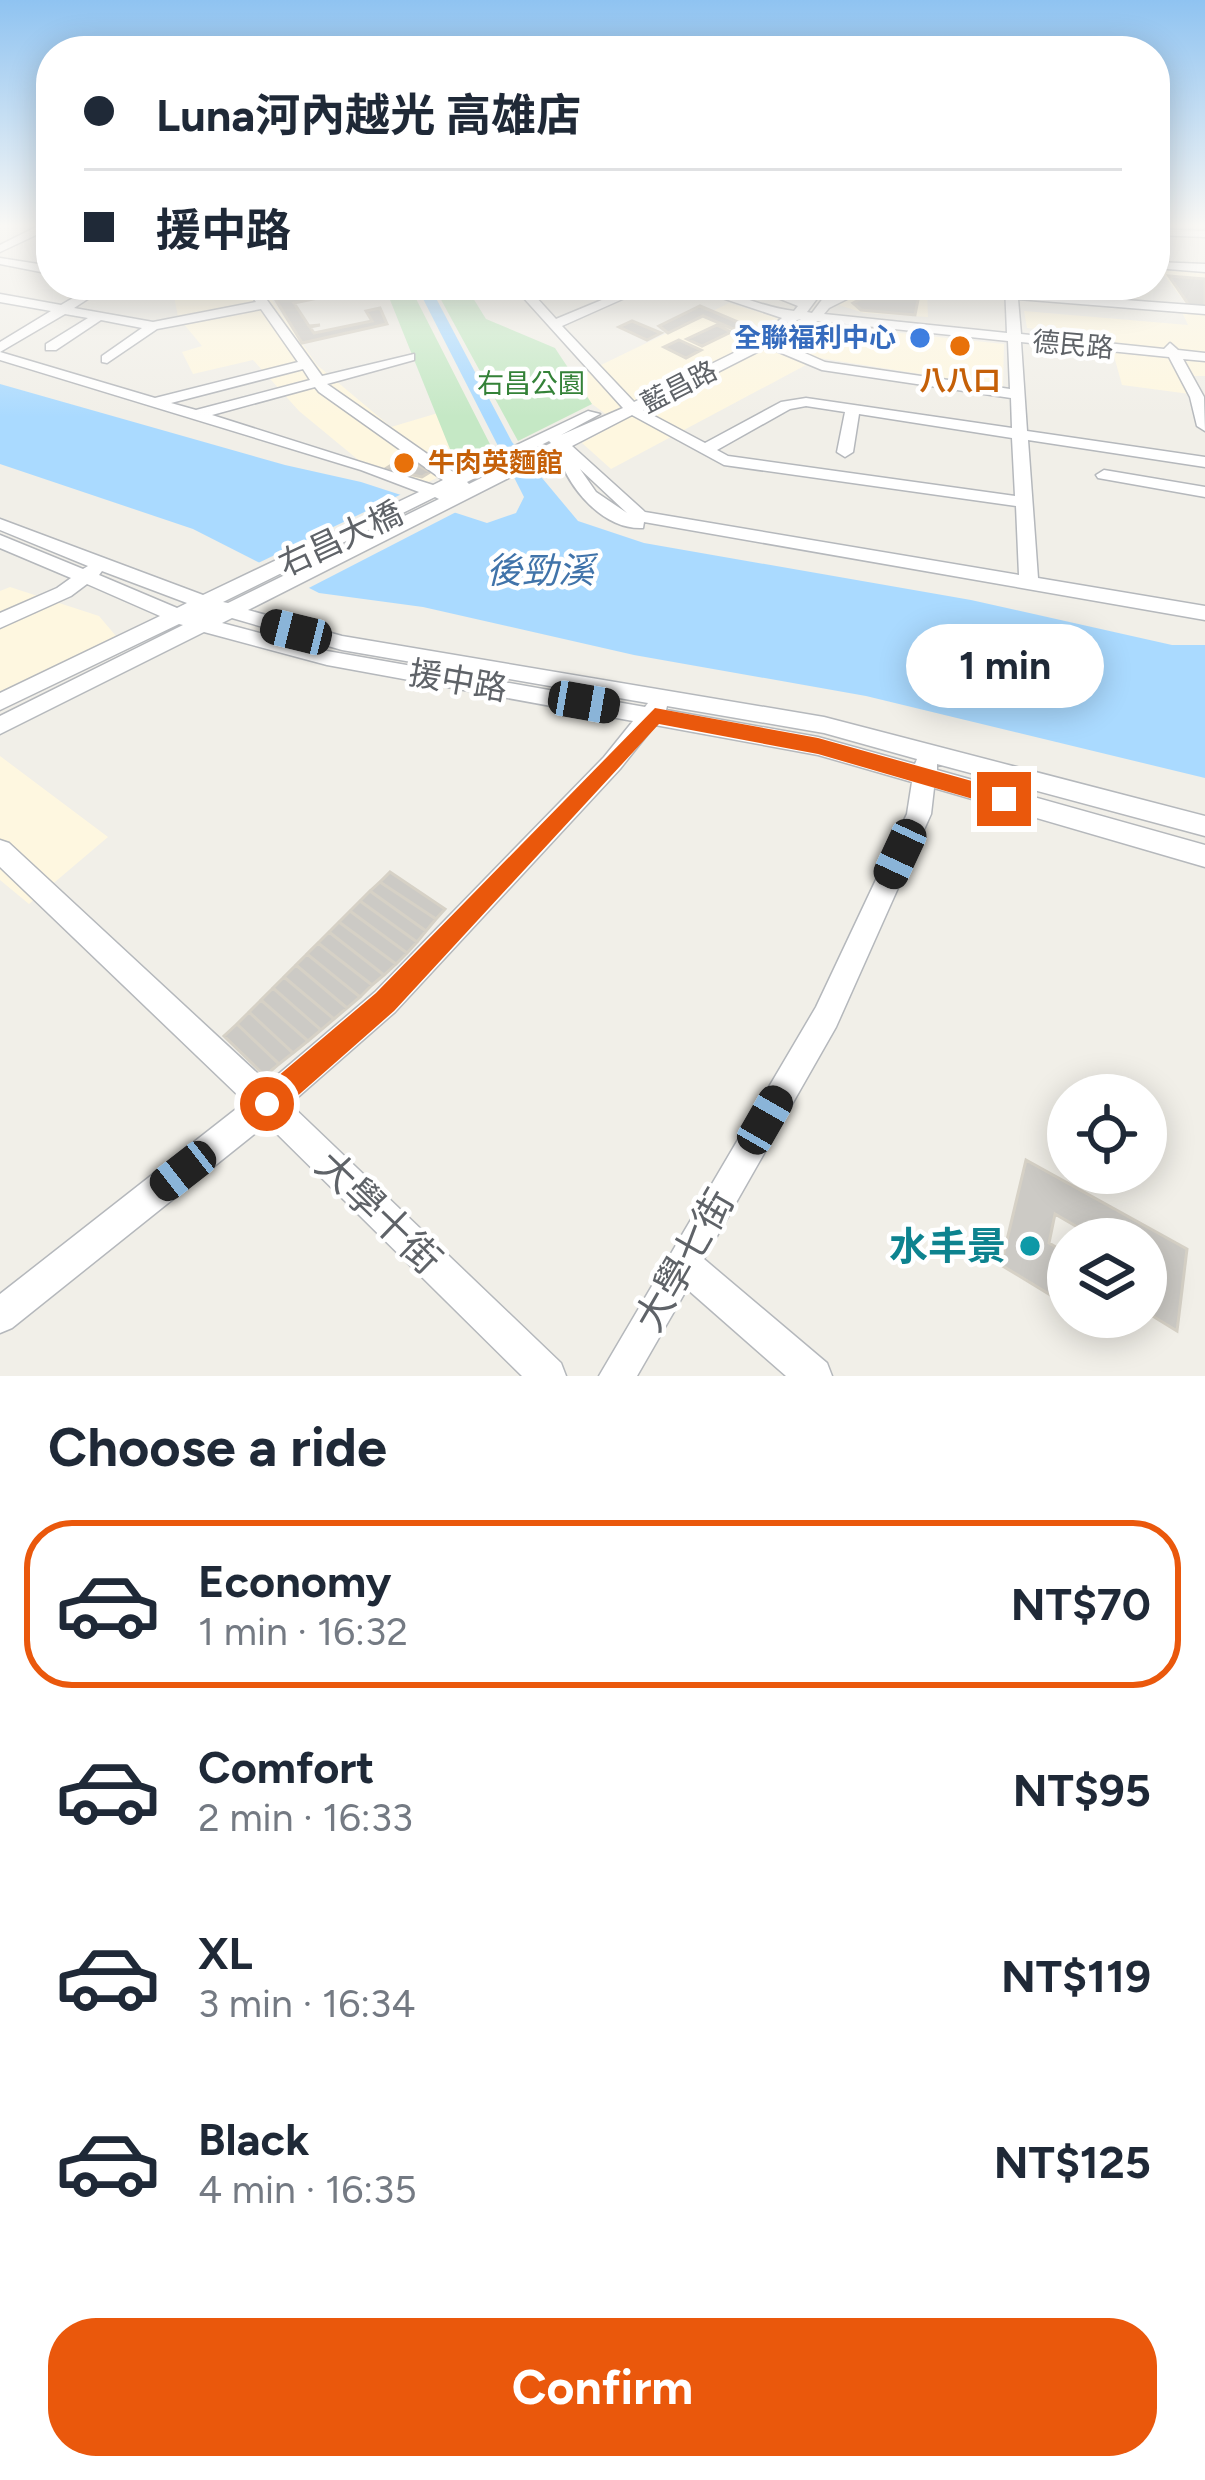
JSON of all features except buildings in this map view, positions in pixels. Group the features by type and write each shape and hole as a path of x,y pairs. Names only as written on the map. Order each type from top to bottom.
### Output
{"street":[{"path":"1174,295 1184,308"},
{"path":"0,298 153,326 262,305"},
{"path":"0,352 78,300"},
{"path":"260,300 319,383 448,495"},
{"path":"532,300 629,404 733,463 1024,502"},
{"path":"555,324 612,300"},
{"name":"德民路","path":"735,300 762,309 814,310"},
{"name":"德民路","path":"773,300 814,310 1017,337 1205,353"},
{"name":"德民路","path":"781,300 814,310"},
{"name":"德民路","path":"789,300 814,310"},
{"path":"814,310 817,300"},
{"path":"814,310 824,300"},
{"name":"藍昌路","path":"448,495 836,300"},
{"path":"1012,300 1029,583"},
{"path":"1107,300 1205,310"},
{"path":"51,346 98,316"},
{"path":"107,359 153,326"},
{"path":"761,339 822,366 1019,395"},
{"path":"1172,350 1201,397 1205,426"},
{"path":"0,352 448,495"},
{"path":"86,355 126,363"},
{"path":"195,415 409,357"},
{"path":"155,403 303,364"},
{"path":"705,450 786,405 806,402 1205,462"},
{"path":"845,452 854,409"},
{"path":"557,440 640,516 1205,614"},
{"path":"557,440 571,474 588,497 606,512 639,524 1205,625"},
{"path":"1104,475 1205,492"},
{"name":"右昌大橋","path":"201,614 448,495"},
{"name":"援中路","path":"0,524 201,614 327,658 657,705 818,746 1205,826"},
{"name":"援中路","path":"0,541 94,570"},
{"path":"0,621 64,592 94,570"},
{"path":"0,702 201,614"},
{"path":"0,726 201,614"},
{"path":"0,1316 267,1104 385,1002 657,705"},
{"name":"援中路","path":"926,765 1205,856"},
{"name":"大學七街","path":"616,1376 826,1017 919,814 926,765"},
{"name":"大學十街","path":"0,851 548,1376"},
{"path":"682,1263 814,1376"}],"shaded area":[{"path":"1174,288 1205,288 1205,376 1191,376 1205,396 1122,385 1109,338 1027,328 1024,311 1188,325 1181,310 1191,310"},
{"path":"175,300 272,300 317,365 391,427 438,413 461,467 428,482 362,463 299,411 253,360 193,374 182,352 202,346 178,317"},
{"path":"823,300 927,300 928,317 864,313"},
{"path":"729,303 813,328 834,326 1004,344 1003,387 819,358 611,469 582,443 618,423 592,404 574,378"},
{"path":"10,587 99,616 116,636 0,692 0,591"},
{"path":"0,756 108,837 29,904 0,880"}],"green space":[{"name":"右昌公園","path":"390,300 417,300 495,454 466,469 456,464"},
{"name":"右昌公園","path":"441,300 474,300 486,319 555,348 592,404 518,441"}],"water":[{"name":"後勁溪","path":"424,300 437,300 512,442 578,521 644,543 971,600 1172,645 1205,645 1205,778 866,696 634,655 423,607 319,593 193,529 0,464 0,384 361,482 487,523 516,513 524,497"}],"pier":[{"path":"408,491 462,509 301,592 250,567"}],"place":[{"name":"全聯福利中心","path":"920,338"},
{"name":"八八口","path":"960,346"},
{"name":"牛肉英麵館","path":"404,463"},
{"name":"水丰景","path":"1030,1246"}],"route":[{"path":"267,1104 385,1002 655,715 818,746 1004,799"}]}
